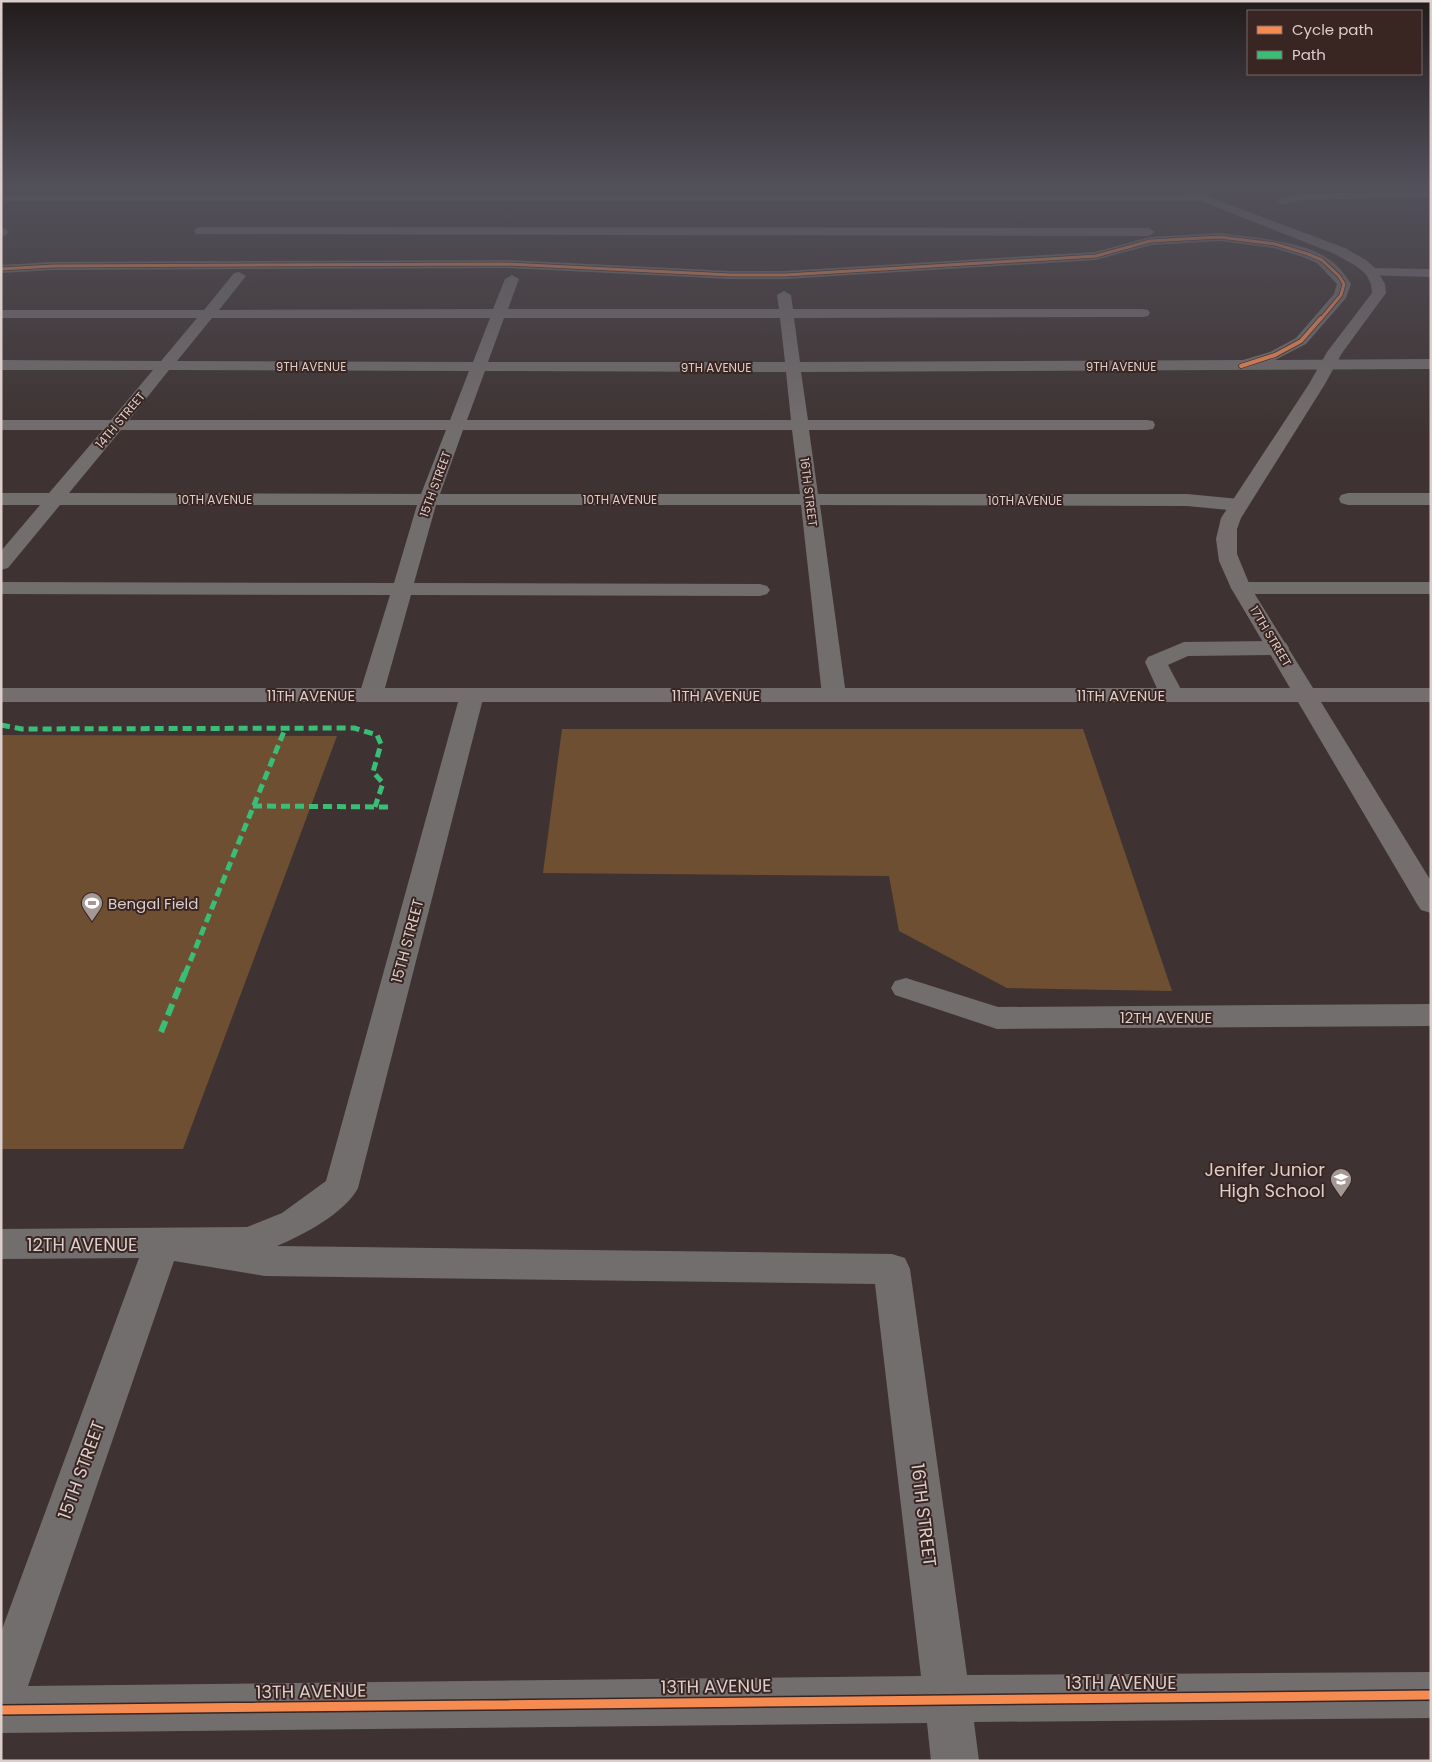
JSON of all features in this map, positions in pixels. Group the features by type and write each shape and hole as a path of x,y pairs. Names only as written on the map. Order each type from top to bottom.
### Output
{"main road":[{"name":"17TH STREET","path":"1370,272 1378,284 1379,292 1371,306 1336,352 1230,518 1225,535 1225,550 1241,588 1431,904"},
{"name":"11TH AVENUE","path":"1,695 1431,695"}],"street":[{"name":"15TH STREET","path":"371,695 428,500 515,269"},
{"path":"551,280 676,283 899,269"},
{"path":"1,271 21,275 244,270 784,277 1013,269"},
{"path":"1241,366 1276,356 1301,341 1341,295 1344,284 1339,276 1331,269"},
{"path":"244,270 475,278"},
{"name":"14TH STREET","path":"1,564 244,270"},
{"path":"1370,272 1431,274"},
{"path":"494,278 513,274"},
{"name":"16TH STREET","path":"784,277 834,695"},
{"path":"1,314 1143,313"},
{"name":"9TH AVENUE","path":"1,365 794,367 1431,364"},
{"path":"1,425 1147,426"},
{"name":"10TH AVENUE","path":"1,499 1187,500 1238,505"},
{"path":"1348,499 1431,499"},
{"path":"1,588 760,590"},
{"path":"1241,588 1431,588"},
{"path":"1172,695 1156,662 1184,649 1278,648"},
{"name":"15TH STREET","path":"1,1696 162,1244 248,1242 294,1224 341,1188 472,695"},
{"name":"12TH AVENUE","path":"906,988 997,1018 1431,1016"},
{"name":"12TH AVENUE","path":"1,1244 162,1244"},
{"name":"16TH STREET","path":"162,1244 266,1261 892,1269 954,1761"},
{"name":"13TH AVENUE","path":"1,1710 1431,1695"}],"shaded area":[{"path":"562,729 1083,729 1172,991 1007,988 899,931 889,876 543,873"},
{"path":"1,735 337,736 183,1149 1,1149"}],"marked path":[{"path":"1,725 22,729 354,728 377,735 381,744 373,772 383,783 375,807"},
{"path":"161,1032 285,729"},
{"path":"253,806 390,807"}],"cycle path":[{"path":"613,269 731,275 785,275 880,269"},
{"path":"1241,366 1275,355 1301,341 1341,295 1344,284 1332,269"},
{"path":"1,1710 1431,1695"}],"place":[{"name":"Bengal Field","path":"92,922"},
{"name":"Jenifer Junior High School","path":"1341,1198"}]}
